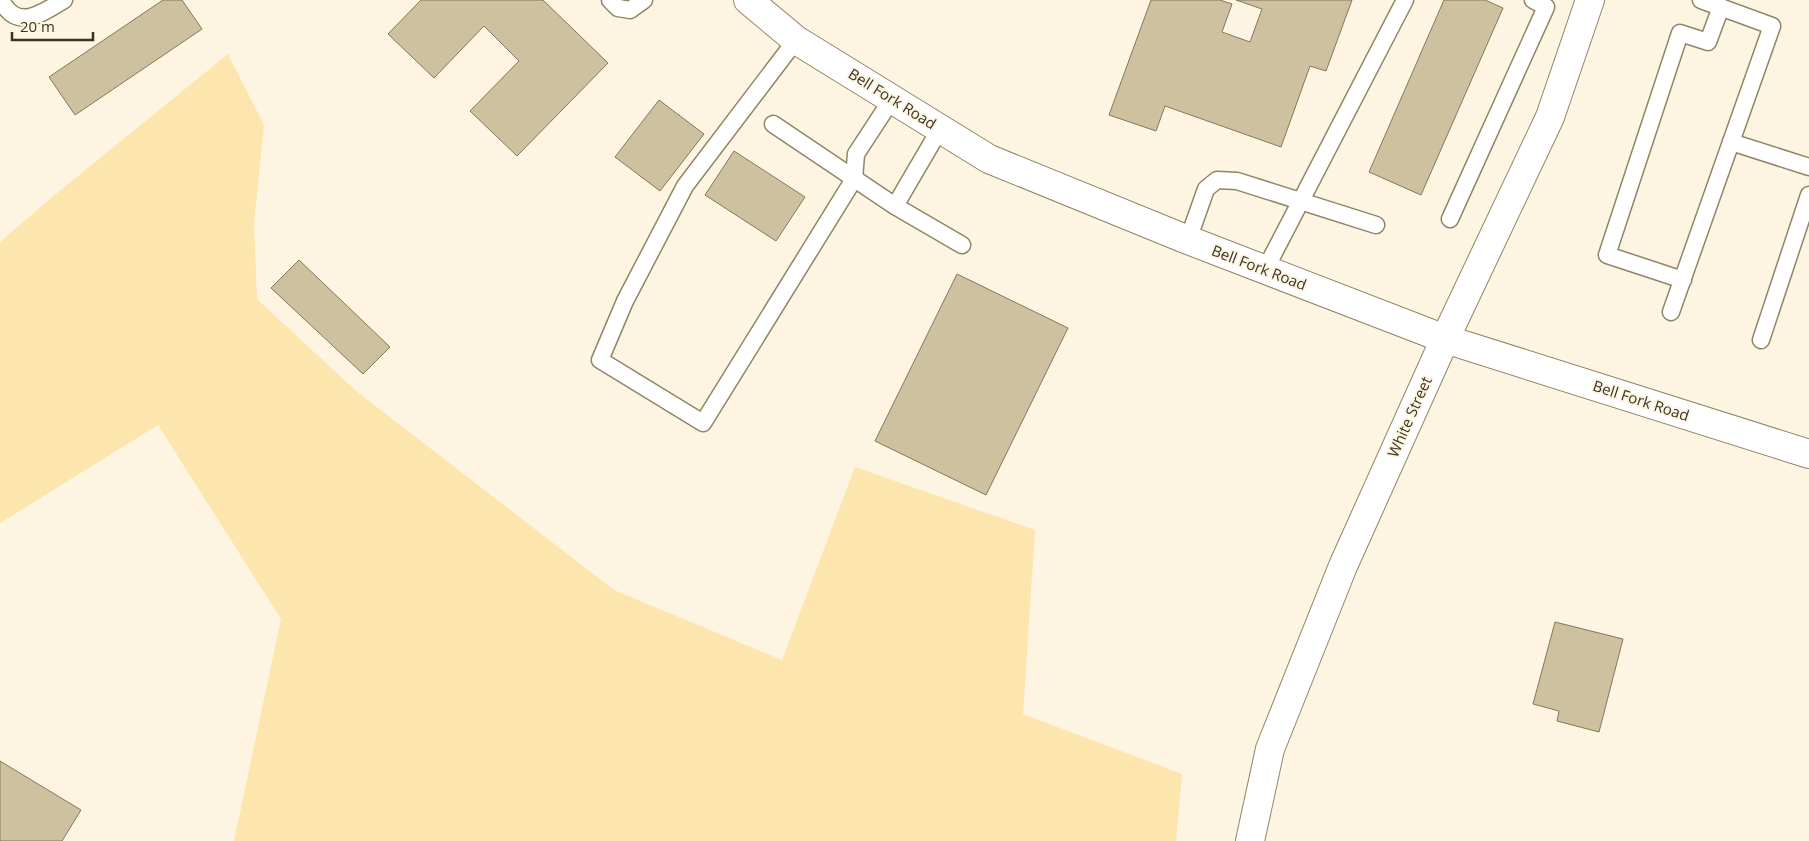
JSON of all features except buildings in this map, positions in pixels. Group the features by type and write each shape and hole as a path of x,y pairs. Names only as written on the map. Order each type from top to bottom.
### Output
{"main road":[{"name":"Bell Fork Road","path":"748,0 796,40 989,160 1188,240 1445,339 1809,454"},
{"name":"White Street","path":"1250,841 1270,749 1342,566 1445,339 1550,117 1590,0"}],"lane":[{"path":"1,0 5,8 15,17 34,18 64,0"},
{"path":"610,0 618,8 630,10 644,0"},
{"path":"1265,270 1405,0"},
{"path":"1450,219 1546,6 1532,0"},
{"path":"1671,312 1772,26 1701,0"},
{"path":"1683,280 1607,255 1680,33 1708,42 1720,7"},
{"path":"796,40 685,186 630,292 600,360 702,423 854,178 856,154 892,99"},
{"path":"773,124 895,206 962,245"},
{"path":"895,206 940,129"},
{"path":"1731,142 1809,167"},
{"path":"1188,240 1206,189 1216,180 1237,181 1376,226"},
{"path":"1761,340 1809,195"}],"shaded area":[{"path":"228,54 264,125 254,223 257,299 356,391 614,590 782,660 855,467 1035,530 1023,714 1182,774 1176,841 234,841 281,619 158,425 0,523 0,242 51,198"}]}
